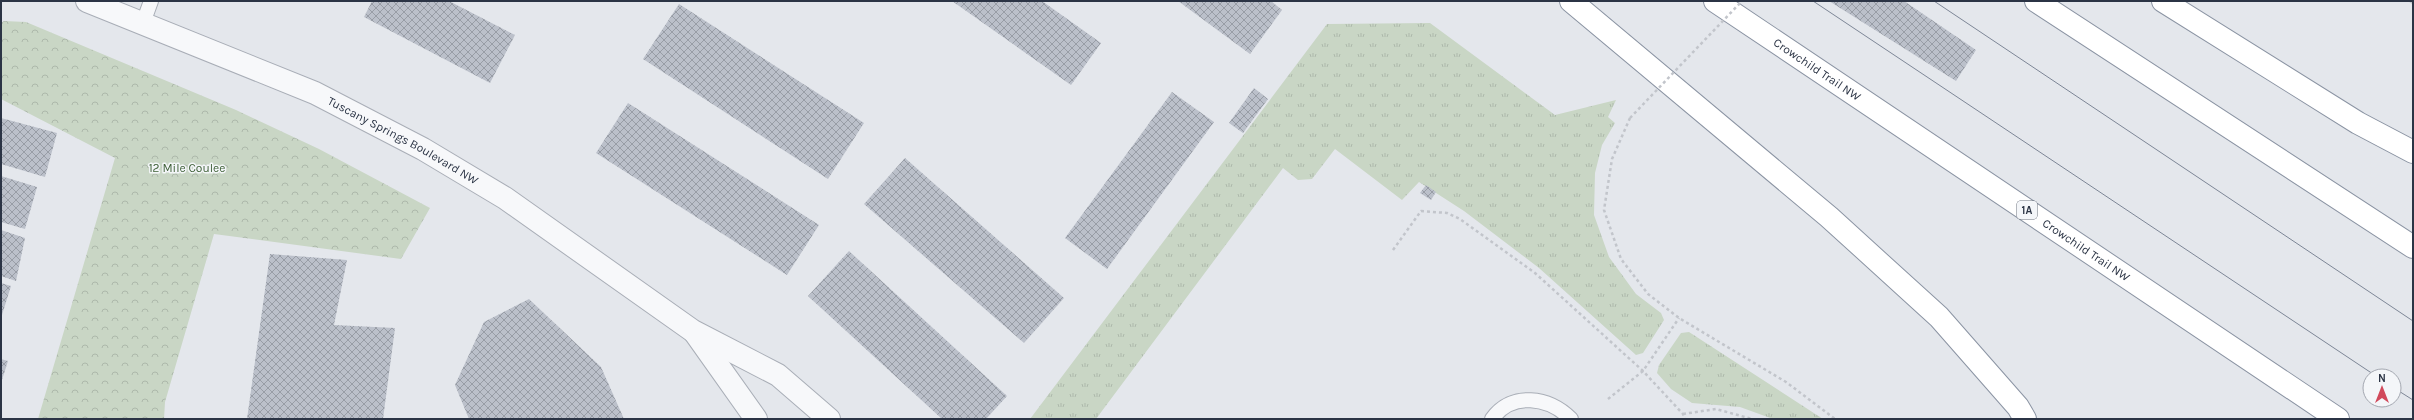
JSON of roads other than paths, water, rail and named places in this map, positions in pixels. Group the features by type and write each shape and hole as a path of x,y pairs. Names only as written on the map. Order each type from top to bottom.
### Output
{"highway":[{"path":"1571,1 1829,217 1933,312 2018,407 2025,419"},
{"name":"Crowchild Trail NW","path":"1715,1 2338,419"},
{"path":"2036,1 2413,247"},
{"path":"2163,1 2358,123 2413,152"}],"street":[{"name":"Tuscany Springs Boulevard NW","path":"87,1 315,92 423,149 505,198 693,331 778,375 829,419"},
{"name":"Tuscany Springs Boulevard NW","path":"693,331 756,419"}],"lane":[{"path":"143,23 151,1"},
{"path":"1492,419 1506,406 1520,401 1534,400 1548,402 1561,409 1570,419"}],"tram line":[{"path":"1813,1 2364,368"},
{"path":"1934,1 2413,321"},
{"path":"2402,393 2413,400"}],"park label":[{"name":"12 Mile Coulee","path":"187,168"}]}
